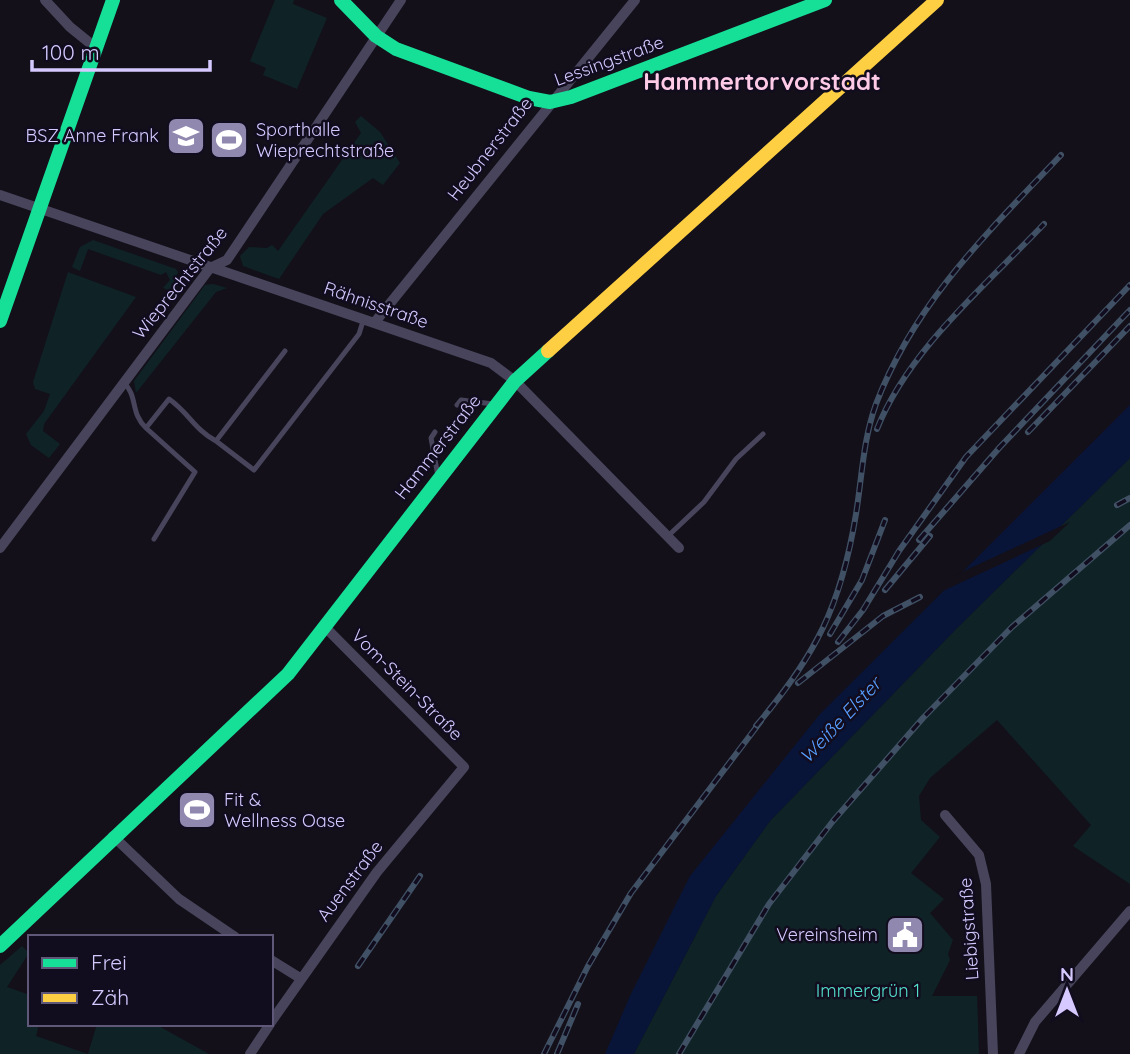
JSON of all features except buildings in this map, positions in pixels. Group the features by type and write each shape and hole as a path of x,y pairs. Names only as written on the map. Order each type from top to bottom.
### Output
{"main road":[{"path":"0,321 113,0"},
{"name":"Lessingstraße","path":"341,0 376,36 396,48 529,98 550,102 571,97 825,0"},
{"name":"Hammerstraße","path":"0,946 113,836 288,674 515,382 937,0"}],"street":[{"path":"45,0 70,27 96,48"},
{"name":"Wieprechtstraße","path":"0,548 210,268 227,260 401,0"},
{"name":"Heubnerstraße","path":"370,320 635,0"},
{"name":"Rähnisstraße","path":"0,195 491,363 515,382 679,548"},
{"name":"Vom-Stein-Straße","path":"326,627 464,767"},
{"name":"Auenstraße","path":"273,1018 377,872 464,767"},
{"name":"Liebigstraße","path":"945,815 979,855 986,884 993,1054"},
{"path":"113,836 179,899 232,935"},
{"path":"1019,1054 1035,1022 1130,911"},
{"path":"273,961 300,978"},
{"name":"Auenstraße","path":"250,1054 268,1026"}],"lane":[{"path":"146,428 169,399 187,412 197,431 216,441 254,470 370,320"},
{"path":"216,441 285,351"},
{"path":"123,383 131,389 136,419 195,472 154,539"},
{"path":"457,405 461,400 496,405"},
{"path":"435,432 431,438 439,478"},
{"path":"667,537 704,502 736,459 763,434"}],"green space":[{"path":"275,0 294,0 293,4 327,18 297,89 263,75 266,68 250,61"},
{"path":"361,116 380,132 400,163 383,185 373,178 323,214 279,279 243,266 240,256 249,247 267,248 272,245 278,251 361,133 355,122"},
{"path":"93,240 176,269 178,272 171,291 163,288 170,280 166,272 161,275 88,249 80,271 72,267 80,247"},
{"path":"68,272 136,297 44,424 43,431 60,444 49,458 31,445 26,434 44,411 50,394 35,389 33,382"},
{"path":"205,285 227,288 216,292 136,393 134,381"},
{"name":"Immergrün 1","path":"1130,458 1130,884 1073,846 1091,825 997,720 930,778 919,796 921,820 940,837 911,873 944,899 930,913 953,940 948,954 950,960 932,996 977,996 979,1054 634,1054 716,896 770,821 956,629"},
{"path":"22,946 28,952 7,987 28,994 28,1026 38,1026 36,1036 88,1054 0,1054 0,965"},
{"path":"96,1026 159,1026 209,1054 88,1054"}],"water":[{"name":"Weiße Elster","path":"1130,405 1130,458 956,629 770,821 716,896 634,1054 605,1054 630,996 690,876 820,714"}],"pier":[{"path":"1070,522 1050,541 932,596 951,577"}],"railway":[{"path":"756,726 795,676 834,603 850,547 868,431 892,367 932,301 956,270 1061,155"},
{"path":"877,429 908,372 928,346 1044,224"},
{"path":"838,642 863,610 899,551 966,457 1130,285"},
{"path":"919,540 1000,447 1130,310"},
{"path":"1028,432 1130,326"},
{"path":"1117,505 1130,498"},
{"path":"830,634 862,580 885,520"},
{"path":"679,1054 769,904 833,821 923,718 1012,627 1130,525"},
{"path":"885,590 930,536"},
{"path":"798,683 883,616 920,597"},
{"path":"544,1054 588,966 631,893 761,721"},
{"path":"358,966 420,876"},
{"path":"557,1054 578,1004"}],"traffic: fast":[{"path":"0,321 113,0"},
{"path":"341,0 376,36 396,49 529,98 550,102 571,97 825,0"},
{"path":"0,946 288,674 515,381 548,351"}],"traffic: slow":[{"path":"548,351 937,0"}],"place":[{"name":"BSZ Anne Frank","path":"186,136"},
{"name":"Sporthalle Wieprechtstraße","path":"229,140"},
{"name":"Fit & Wellness Oase","path":"197,810"},
{"name":"Vereinsheim","path":"905,935"}],"district":[{"name":"Hammertorvorstadt","path":"762,82"}]}
